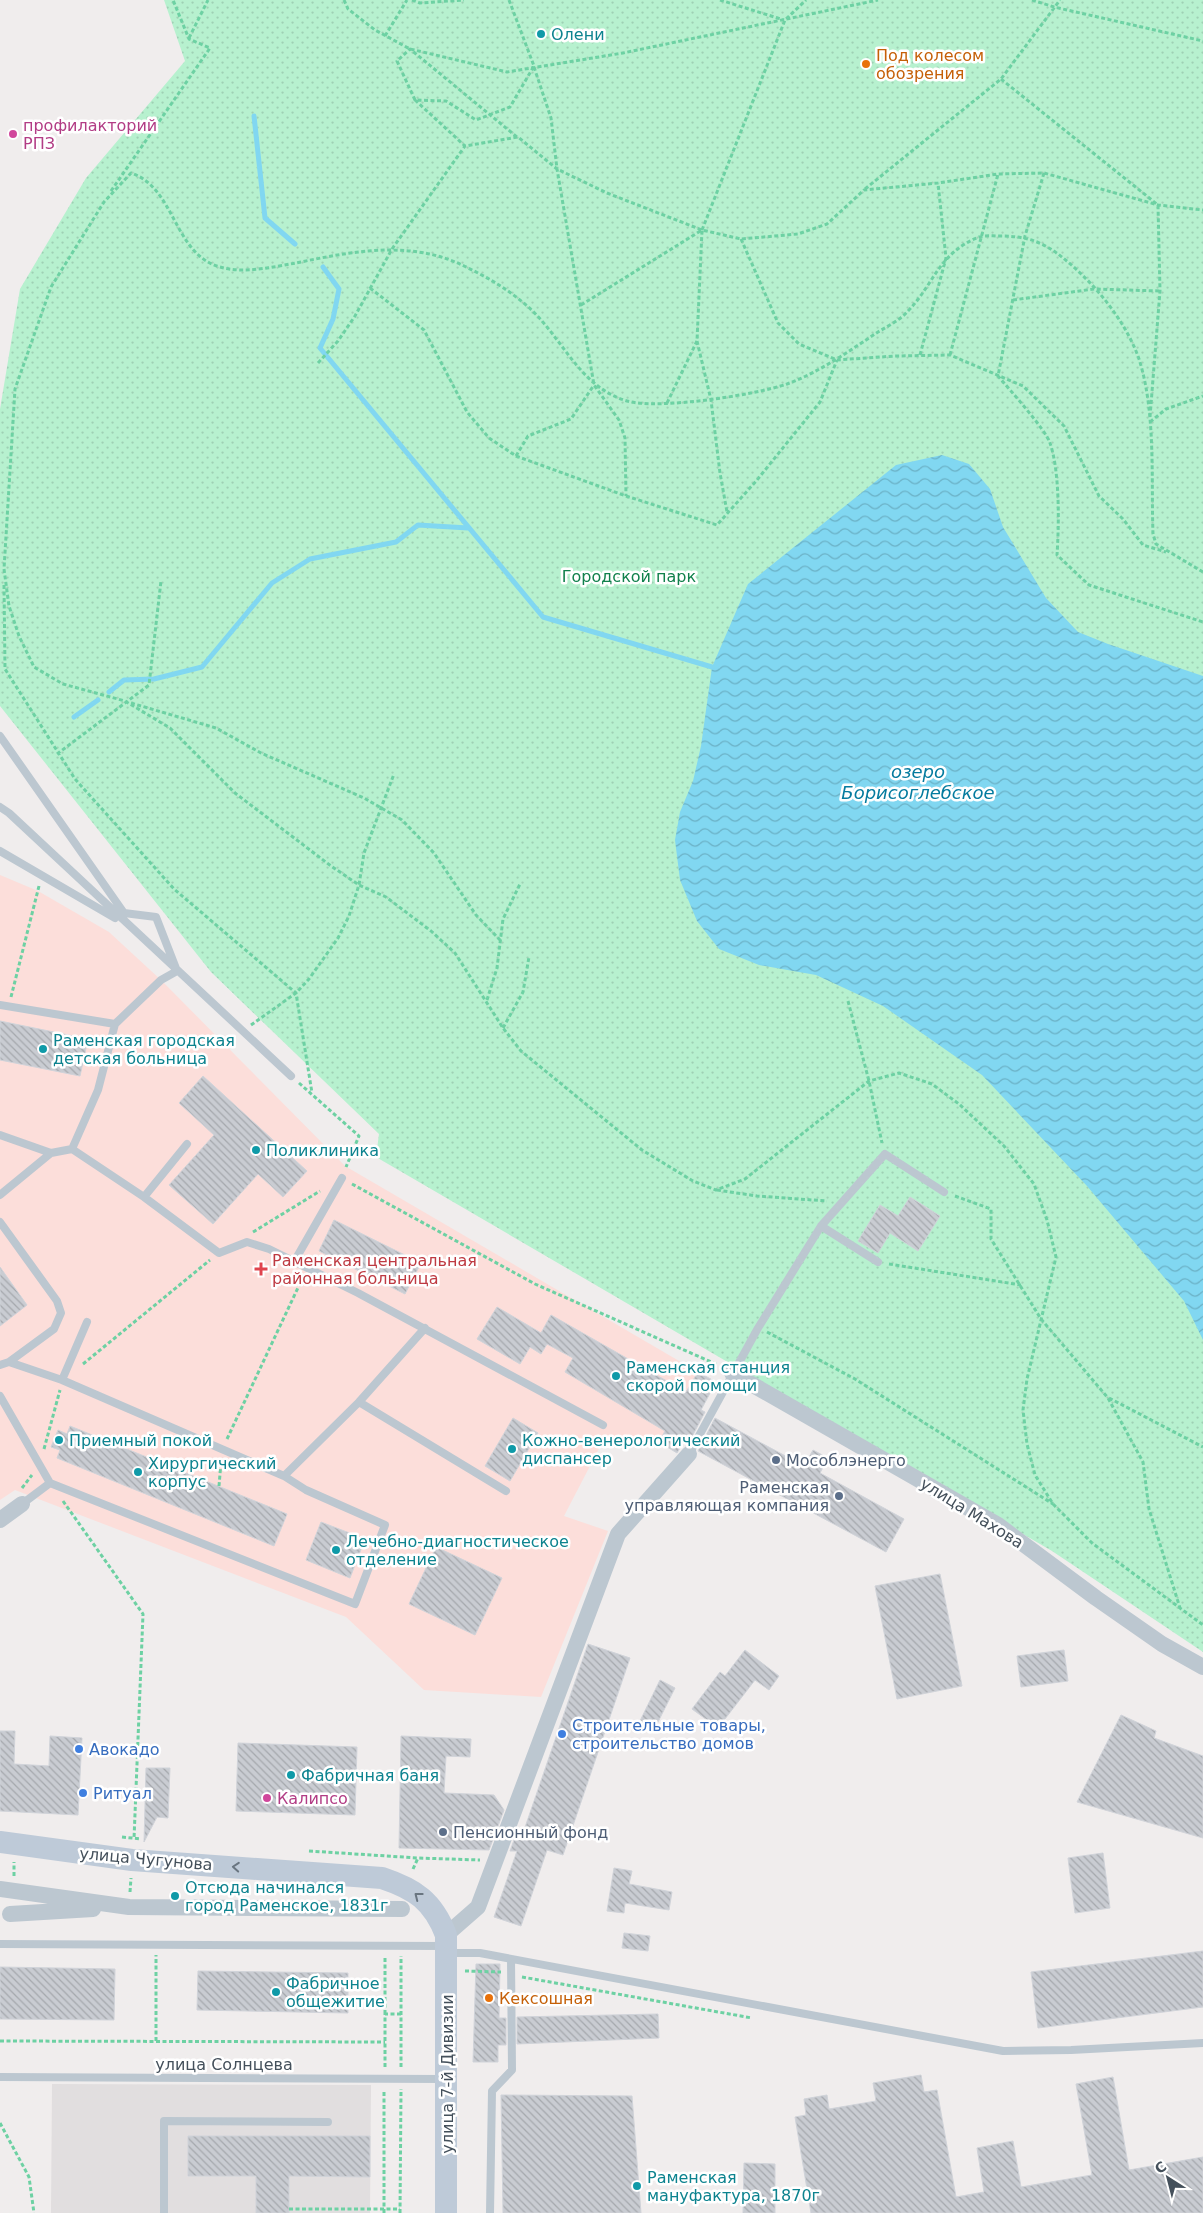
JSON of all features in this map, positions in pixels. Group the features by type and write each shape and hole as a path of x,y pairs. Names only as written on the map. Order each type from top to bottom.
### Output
{"main road":[{"name":"улица Чугунова","path":"0,1842 132,1860 382,1878 406,1886 438,1914 447,1944"},
{"name":"улица 7-й Дивизии","path":"446,2213 447,1944"}],"street":[{"name":"улица Махова","path":"732,1373 998,1525 1096,1598 1162,1644 1203,1667"},
{"path":"447,1944 478,1906 618,1534 689,1454"},
{"path":"0,1520 22,1504"},
{"path":"0,1889 129,1907"},
{"path":"10,1914 129,1907 402,1908"}],"lane":[{"path":"0,736 124,912 156,917 177,971"},
{"path":"0,808 9,813 291,1076"},
{"path":"0,851 127,925"},
{"path":"72,1149 98,1090 115,1024 160,980 177,971"},
{"path":"0,1005 115,1024"},
{"path":"0,1135 51,1153"},
{"path":"144,1197 187,1144"},
{"path":"0,1195 51,1153 72,1149 144,1197 219,1252 246,1242 269,1249 425,1328 603,1425"},
{"path":"689,1454 758,1328 821,1226 885,1154 944,1192"},
{"path":"294,1262 342,1178"},
{"path":"0,1222 57,1301 62,1314 54,1329 9,1362 0,1365"},
{"path":"821,1226 854,1245 878,1262"},
{"path":"62,1380 87,1322"},
{"path":"284,1476 358,1402 425,1328"},
{"path":"0,1396 50,1482 356,1604 385,1525 306,1490 284,1476 222,1449 62,1380 9,1362"},
{"path":"358,1402 506,1491"},
{"path":"22,1504 50,1482"},
{"path":"0,1944 385,1946 447,1944 511,1959 1004,2051 1071,2050 1203,2043"},
{"path":"490,2213 492,2090 512,2070 511,1959"},
{"name":"улица Солнцева","path":"0,2077 447,2079"},
{"path":"164,2213 164,2121 328,2122"}],"path":[{"path":"173,0 189,39 210,48 104,202 51,287 15,389 4,569 5,669 57,754 75,779 174,889 296,993 312,1093"},
{"path":"189,39 208,0"},
{"path":"344,0 348,9 385,36 410,49 492,114 557,169 608,193 702,230 741,239 798,234 827,224 864,190 1001,78 1060,0"},
{"path":"385,36 407,0"},
{"path":"412,0 420,3 464,0"},
{"path":"509,0 551,118 557,169 594,386 571,419 528,436 516,456"},
{"path":"720,0 785,20"},
{"path":"728,512 720,473 711,400 697,341 702,230 785,20 806,0"},
{"path":"410,49 507,72 623,52 878,0"},
{"path":"1032,0 1054,7 1203,42"},
{"path":"410,49 398,61 415,100 465,146"},
{"path":"415,100 446,101 476,120 510,107 534,66"},
{"path":"1001,78 1158,206 1160,291 1150,423 1153,534 1156,544 1203,572"},
{"path":"318,363 338,340 392,249 465,146 518,137"},
{"path":"104,202 131,173 140,176 168,204 182,235 196,253 216,266 235,270 278,266 355,251 392,249 422,251 464,265 505,288 539,318 594,386 618,420 625,438 626,496"},
{"path":"864,190 938,183 998,174 1044,173 1158,206 1203,210"},
{"path":"1044,173 1025,236 998,376 1050,442 1056,485 1057,556 1089,585 1203,622"},
{"path":"950,355 998,174"},
{"path":"920,354 946,258 938,183"},
{"path":"581,305 702,230"},
{"path":"594,386 628,402 667,403 711,400 786,384 837,360 907,313 946,258 981,236 1025,236 1054,252 1094,288 1120,322 1139,360 1150,423"},
{"path":"741,239 778,323 799,344 837,360 920,354 950,355 1023,386 1064,426 1099,496 1122,518 1143,545 1170,553"},
{"path":"370,288 424,330 467,412 489,438 516,456 626,496 716,525 820,402 837,360"},
{"path":"1013,300 1094,288 1160,291"},
{"path":"667,403 697,341"},
{"path":"1150,423 1166,409 1203,396"},
{"path":"4,569 9,606 19,636 34,667 63,684 216,728 261,753 364,798 402,820 434,853 476,915 500,940"},
{"path":"57,754 125,701 149,685 161,581"},
{"path":"0,672 5,669"},
{"path":"125,701 170,728 235,793 331,866 359,885 386,897 437,936 455,953 503,1028 521,1051 642,1150 693,1181 716,1190 825,1202 832,1198"},
{"path":"243,1032 296,993 338,938 349,916 359,885 364,853 379,807 394,774"},
{"path":"9,1007 42,874"},
{"path":"487,1001 497,968 503,919 520,884"},
{"path":"503,1028 523,992 529,957"},
{"path":"848,1001 869,1081 877,1126 885,1154"},
{"path":"716,1190 745,1179 869,1081 899,1073 932,1084 959,1104 1004,1146 1034,1184 1047,1220 1056,1257 1027,1380 1023,1410 1027,1444 1035,1475 1053,1504"},
{"path":"252,1233 342,1178 359,1136 291,1076"},
{"path":"342,1178 535,1284 732,1373"},
{"path":"944,1192 991,1209 991,1239 1041,1319 1108,1398 1143,1462 1149,1509 1180,1609"},
{"path":"62,1380 219,1252"},
{"path":"878,1262 1021,1285"},
{"path":"219,1486 222,1449 307,1268"},
{"path":"758,1328 855,1379 1053,1504 1092,1543 1203,1625"},
{"path":"1108,1398 1203,1448"},
{"path":"50,1482 143,1614 134,1838"},
{"path":"118,1836 148,1840"},
{"path":"301,1851 418,1858 496,1860"},
{"path":"156,1945 156,2042"},
{"path":"384,2211 385,1946"},
{"path":"289,2209 400,2211 401,1946"},
{"path":"385,2014 401,2014"},
{"path":"0,2041 385,2042"},
{"path":"0,2122 29,2177 34,2213"}],"shaded area":[{"name":"Раменская центральная районная больница","path":"0,875 38,891 109,932 161,980 345,1166 698,1372 659,1442 604,1439 564,1516 608,1531 541,1697 424,1690 346,1617 15,1490 0,1500"},
{"path":"52,2084 371,2085 370,2213 51,2213"}],"green space":[{"name":"Городской парк","path":"164,0 1203,0 1203,1652 1052,1551 376,1157 379,1134 211,972 0,706 0,409 20,289 86,178 185,61"}],"water":[{"name":"озеро Борисоглебское","path":"942,455 969,464 990,489 1003,527 1046,598 1078,632 1203,676 1203,1340 1184,1301 1087,1186 982,1075 883,1006 816,975 759,965 719,949 697,921 680,880 675,840 680,812 693,781 701,746 712,667 748,584 896,465"}],"building":[{"name":"Раменская городская детская больница","path":"0,1021 88,1039 80,1076 0,1060"},
{"name":"Поликлиника","path":"203,1076 307,1171 283,1197 258,1174 213,1224 169,1185 214,1135 179,1103"},
{"path":"910,1197 940,1216 918,1251 890,1233 878,1253 858,1241 880,1205 898,1216"},
{"path":"334,1220 421,1263 405,1294 319,1251"},
{"path":"0,1267 27,1305 0,1326"},
{"path":"497,1307 541,1333 551,1315 686,1392 698,1372 716,1382 701,1410 705,1412 688,1444 683,1443 677,1453 659,1442 665,1431 565,1372 573,1358 547,1344 541,1354 530,1347 520,1364 477,1339"},
{"name":"Кожно-венерологический диспансер","path":"513,1418 538,1433 510,1481 485,1466"},
{"path":"715,1418 804,1466 813,1450 828,1458 820,1473 904,1519 886,1552 698,1451"},
{"name":"Хирургический корпус","path":"70,1426 287,1514 274,1546 57,1458 60,1450 51,1447 58,1430 67,1434"},
{"name":"Лечебно-диагностическое отделение","path":"321,1522 365,1539 350,1578 306,1560"},
{"path":"436,1547 502,1578 475,1635 409,1604"},
{"path":"940,1574 962,1686 897,1699 875,1586"},
{"path":"588,1644 630,1658 563,1855 547,1850 521,1926 494,1917 517,1851 510,1851 517,1832 521,1839"},
{"path":"745,1650 779,1676 769,1690 755,1680 718,1728 692,1709 720,1672 725,1676"},
{"path":"1064,1650 1068,1681 1021,1687 1017,1656"},
{"path":"660,1680 675,1688 654,1730 639,1723"},
{"path":"1121,1715 1156,1731 1154,1738 1203,1756 1203,1838 1077,1802"},
{"path":"0,1731 15,1731 14,1764 49,1766 50,1736 82,1738 78,1815 0,1811"},
{"path":"401,1736 471,1739 470,1757 446,1756 444,1793 494,1795 504,1810 489,1850 399,1848"},
{"path":"238,1743 357,1747 355,1815 236,1811"},
{"path":"146,1768 170,1768 168,1818 157,1817 144,1842"},
{"path":"1103,1853 1110,1908 1075,1913 1068,1858"},
{"path":"614,1868 632,1871 629,1884 672,1892 669,1910 625,1903 624,1913 607,1911"},
{"path":"624,1933 650,1936 648,1951 622,1948"},
{"path":"1203,1951 1203,2007 1038,2028 1031,1972"},
{"path":"476,1964 500,1964 499,2018 506,2018 506,2045 498,2045 498,2062 473,2062"},
{"path":"0,1967 115,1969 114,2020 0,2019"},
{"path":"198,1971 348,1973 348,2013 197,2010"},
{"path":"658,2014 659,2038 517,2044 517,2017"},
{"path":"921,2075 924,2092 937,2090 956,2197 984,2192 977,2148 1013,2141 1021,2187 1092,2175 1076,2084 1113,2077 1129,2170 1203,2157 1203,2213 811,2213 795,2117 806,2115 804,2099 827,2095 829,2109 876,2101 873,2083"},
{"path":"501,2095 632,2096 641,2213 503,2213"},
{"path":"188,2136 370,2136 370,2177 289,2176 289,2213 256,2213 256,2176 188,2176"},
{"path":"744,2163 775,2164 775,2213 743,2213"}],"waterway":[{"path":"254,116 265,218 295,244"},
{"path":"323,267 339,289 333,319 320,348 543,617 712,667"},
{"path":"109,692 124,680 154,679 202,667 272,583 310,559 396,542 418,525 468,528"},
{"path":"74,717 98,700"}],"place":[{"name":"Олени","path":"541,34"},
{"name":"Под колесом обозрения","path":"866,64"},
{"name":"профилакторий РПЗ","path":"13,134"},
{"name":"Раменская городская детская больница","path":"43,1049"},
{"name":"Поликлиника","path":"256,1150"},
{"name":"Раменская центральная районная больница","path":"261,1269"},
{"name":"Раменская станция скорой помощи","path":"616,1376"},
{"name":"Приемный покой","path":"59,1440"},
{"name":"Кожно-венерологический диспансер","path":"512,1449"},
{"name":"Мособлэнерго","path":"776,1460"},
{"name":"Хирургический корпус","path":"138,1472"},
{"name":"Раменская управляющая компания","path":"839,1496"},
{"name":"Лечебно-диагностическое отделение","path":"336,1550"},
{"name":"Строительные товары, строительство домов","path":"562,1734"},
{"name":"Авокадо","path":"79,1749"},
{"name":"Фабричная баня","path":"291,1775"},
{"name":"Ритуал","path":"83,1793"},
{"name":"Калипсо","path":"267,1798"},
{"name":"Пенсионный фонд","path":"443,1832"},
{"name":"Отсюда начинался город Раменское, 1831г","path":"175,1896"},
{"name":"Фабричное общежитие","path":"276,1992"},
{"name":"Кексошная","path":"489,1998"},
{"name":"Раменская мануфактура, 1870г","path":"637,2186"}]}
